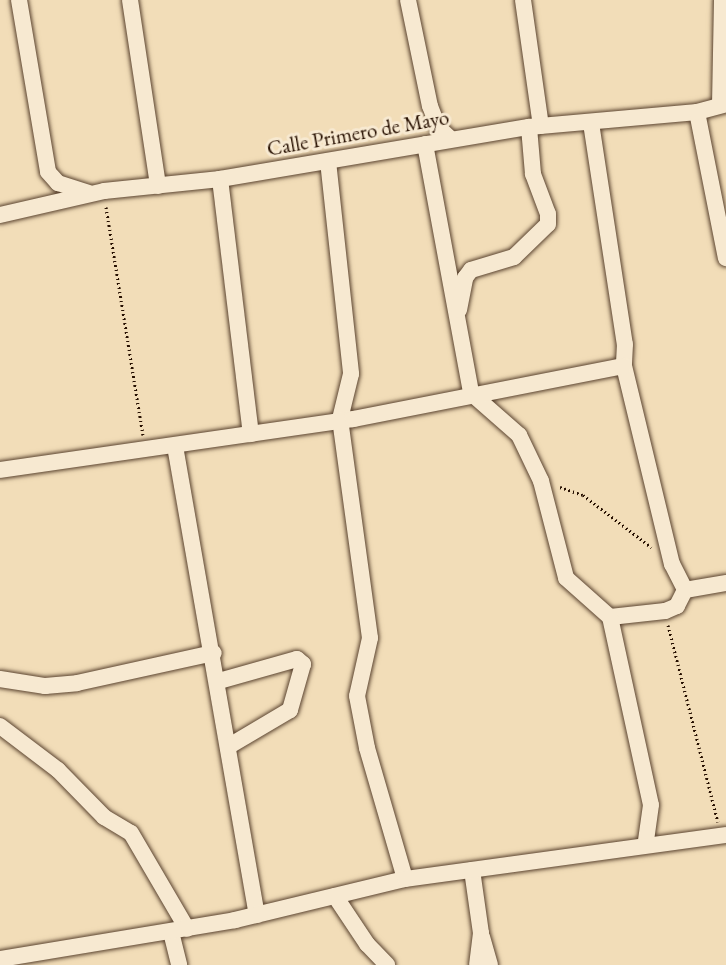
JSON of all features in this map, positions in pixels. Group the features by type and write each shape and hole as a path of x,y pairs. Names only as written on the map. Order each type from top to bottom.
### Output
{"street":[{"path":"19,0 48,172 58,183 97,192"},
{"path":"130,0 158,186"},
{"path":"408,0 430,106 438,127 452,139"},
{"path":"455,318 471,270 514,257 548,224 549,214 533,174 535,126 523,0"},
{"path":"722,0 723,105"},
{"name":"Calle Primero de Mayo","path":"0,215 97,192 220,179 535,126 591,123 697,112 723,105"},
{"path":"697,112 726,258"},
{"path":"591,123 625,344 624,366 672,564 685,590"},
{"path":"425,144 455,318 471,393 519,435 541,482 566,578 610,617 651,805 646,842"},
{"path":"328,161 351,374 340,419 370,638 357,696 367,748 405,879"},
{"path":"220,179 251,434"},
{"path":"0,470 146,451 251,434 624,366"},
{"path":"175,446 231,745 257,915"},
{"path":"685,590 726,583"},
{"path":"610,617 665,611 677,606 685,590"},
{"path":"0,679 45,686 77,683 214,653"},
{"path":"219,681 297,659 303,664 290,710 231,745"},
{"path":"0,726 58,770 104,817 131,833 179,931 178,965"},
{"path":"0,959 70,957 405,879 646,842 723,835"},
{"path":"472,870 481,933 490,965"},
{"path":"335,896 367,944 387,965"},
{"path":"477,965 481,933"}],"path":[{"path":"97,192 146,451"},
{"path":"541,482 583,495 672,564"},
{"path":"665,611 723,835"}]}
